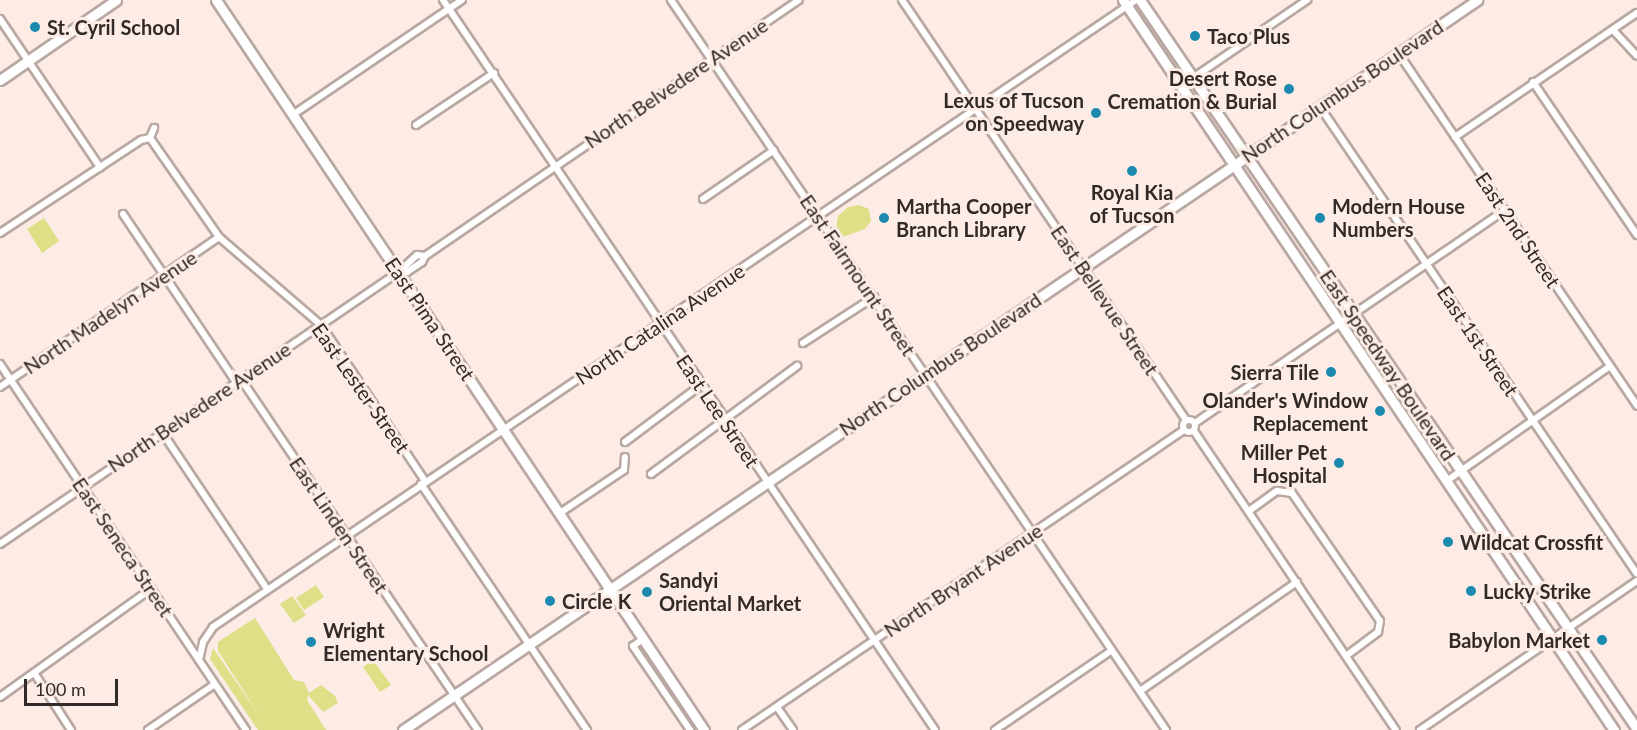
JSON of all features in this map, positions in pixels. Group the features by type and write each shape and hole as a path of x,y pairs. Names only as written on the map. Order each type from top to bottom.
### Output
{"street":[{"path":"0,81 116,0"},
{"name":"East Pima Street","path":"216,0 704,730"},
{"name":"East Lee Street","path":"444,0 554,167 935,730"},
{"path":"294,114 462,0"},
{"name":"East Fairmount Street","path":"671,0 1164,728"},
{"name":"North Belvedere Avenue","path":"0,544 399,272 417,255 425,256 799,0"},
{"name":"East Bellevue Street","path":"902,0 1186,420"},
{"name":"North Catalina Avenue","path":"199,660 203,642 213,627 819,217 1125,3 1138,0"},
{"name":"East Speedway Boulevard","path":"1138,0 1194,77 1566,630 1637,729"},
{"path":"1181,86 1307,0"},
{"name":"North Columbus Boulevard","path":"403,730 1477,0"},
{"name":"East Speedway Boulevard","path":"1125,3 1555,638 1614,730"},
{"path":"1455,137 1637,13"},
{"path":"0,19 100,168"},
{"path":"1613,30 1637,56"},
{"name":"East 2nd Street","path":"1399,54 1637,406"},
{"path":"416,125 494,73"},
{"path":"1533,82 1637,235"},
{"name":"East 1st Street","path":"1320,106 1637,574"},
{"path":"0,233 141,140 150,138 154,128"},
{"name":"East Lester Street","path":"150,138 219,237 321,325 528,645 586,730"},
{"path":"703,199 774,150"},
{"path":"1194,423 1343,324 1505,210"},
{"name":"East Linden Street","path":"123,214 347,535 478,730"},
{"name":"North Madelyn Avenue","path":"0,387 219,237"},
{"path":"804,343 874,297"},
{"name":"East Seneca Street","path":"0,364 246,730"},
{"path":"651,474 797,366"},
{"path":"1448,480 1610,366"},
{"path":"626,442 701,385"},
{"path":"1194,423 1186,420 1184,430 1194,431"},
{"path":"1194,423 1194,431 1396,730"},
{"name":"North Bryant Avenue","path":"742,730 1184,430"},
{"path":"162,432 267,590"},
{"path":"560,513 624,470 625,457"},
{"path":"1249,511 1276,491 1292,493 1380,621 1378,632 1347,656"},
{"path":"1420,730 1637,580"},
{"path":"1140,691 1297,582"},
{"path":"0,697 151,589"},
{"path":"643,639 633,646 690,730"},
{"path":"995,730 1111,651"},
{"path":"35,674 71,730"},
{"path":"148,730 215,684"},
{"path":"777,707 793,730"},
{"path":"1156,730 1164,728"}],"green space":[{"path":"859,205 869,209 871,221 865,229 840,238 836,228 838,216 848,207"},
{"path":"44,218 59,241 42,253 27,229"},
{"path":"316,585 324,597 304,610 296,598"},
{"path":"292,596 306,615 294,623 280,604"},
{"path":"255,618 294,680 304,682 309,693 321,685 335,696 338,703 323,712 308,695 307,700 326,730 258,730 210,659 213,648 259,715 218,651 218,642"},
{"path":"373,660 391,685 380,692 363,667"}],"place":[{"name":"St. Cyril School","path":"35,27"},
{"name":"Taco Plus","path":"1195,36"},
{"name":"Desert Rose Cremation & Burial","path":"1289,89"},
{"name":"Lexus of Tucson on Speedway","path":"1096,113"},
{"name":"Royal Kia of Tucson","path":"1132,171"},
{"name":"Martha Cooper Branch Library","path":"884,218"},
{"name":"Modern House Numbers","path":"1320,218"},
{"name":"Sierra Tile","path":"1331,372"},
{"name":"Olander's Window Replacement","path":"1380,411"},
{"name":"Miller Pet Hospital","path":"1339,463"},
{"name":"Wildcat Crossfit","path":"1448,542"},
{"name":"Lucky Strike","path":"1471,591"},
{"name":"Sandyi Oriental Market","path":"647,592"},
{"name":"Circle K","path":"550,601"},
{"name":"Babylon Market","path":"1602,640"},
{"name":"Wright Elementary School","path":"311,642"}]}
